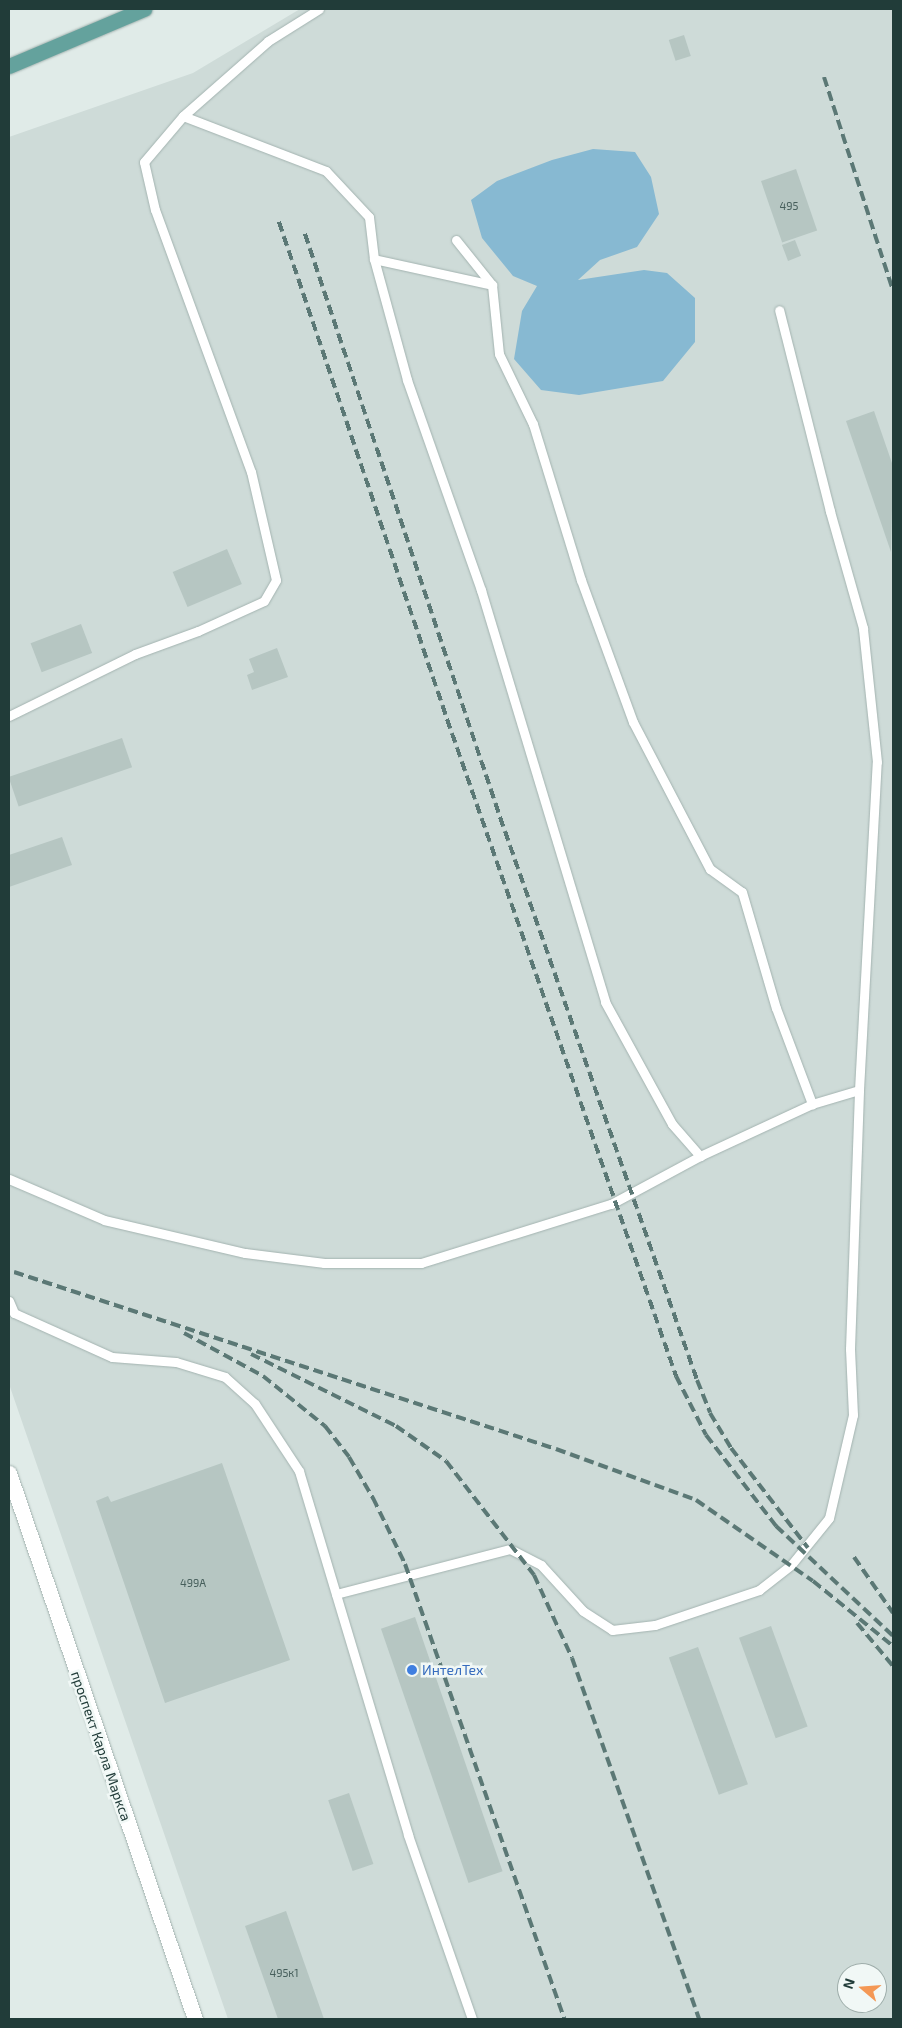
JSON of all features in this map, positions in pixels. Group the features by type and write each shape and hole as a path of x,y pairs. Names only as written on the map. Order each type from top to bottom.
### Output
{"main road":[{"path":"9,66 144,9"},
{"name":"проспект Карла Маркса","path":"9,1473 195,2019"}],"lane":[{"path":"9,716 135,654 198,632 264,601 276,580 251,472 155,210 144,162 184,116 268,40 319,9"},
{"path":"184,116 326,171 369,217 374,259 407,380 481,590 606,1002 672,1124 700,1156"},
{"path":"456,240 492,285 499,354 533,424 581,580 633,722 710,869 742,892 776,1008 812,1104"},
{"path":"374,259 492,285"},
{"path":"336,1594 510,1550 541,1565 583,1611 612,1630 655,1624 714,1607 758,1590 791,1565 828,1518 853,1415 850,1349 859,1090 877,762 863,628 830,511 779,310"},
{"path":"9,1180 104,1220 245,1253 324,1263 421,1263 611,1204 700,1156 812,1104 859,1090"},
{"path":"9,1301 14,1313 112,1358 176,1362 225,1377 255,1404 299,1471 408,1835 472,2019"}],"shaded area":[{"path":"300,9 893,9 893,2019 228,2019 9,1384 9,137 193,73"}],"water":[{"path":"593,149 635,152 651,177 659,214 637,247 600,260 578,280 644,270 667,273 695,298 695,342 663,381 579,395 541,390 514,359 522,311 537,286 513,276 482,238 471,200 497,181 552,160"}],"building":[{"path":"684,35 691,56 676,61 669,40"},
{"path":"796,169 817,230 782,243 761,181"},
{"path":"795,240 801,256 788,261 782,245"},
{"path":"874,411 893,466 891,552 846,421"},
{"path":"227,549 242,584 188,607 173,572"},
{"path":"81,624 92,653 42,672 31,643"},
{"path":"277,648 288,677 252,690 247,675 254,672 249,659"},
{"path":"122,738 132,767 19,806 9,777"},
{"path":"62,837 72,865 9,887 9,855"},
{"path":"222,1463 290,1660 165,1703 96,1501 108,1496 111,1502"},
{"path":"415,1617 503,1871 469,1883 381,1629"},
{"path":"771,1626 808,1727 776,1738 739,1638"},
{"path":"698,1647 748,1784 719,1795 669,1658"},
{"path":"349,1793 373,1864 353,1871 328,1800"},
{"path":"286,1911 324,2019 278,2019 245,1926"}],"railway":[{"path":"824,77 893,290"},
{"path":"279,222 447,719 676,1376 706,1435 776,1526 893,1636"},
{"path":"305,234 500,817 697,1380 710,1413 731,1448 808,1548"},
{"path":"14,1272 556,1449 696,1500 813,1581 893,1646"},
{"path":"184,1333 263,1376 325,1426 349,1457 373,1498 405,1564 564,2019"},
{"path":"251,1354 396,1426 446,1461 534,1575 572,1658 699,2019"},
{"path":"854,1557 893,1613"},
{"path":"857,1623 893,1666"}],"place":[{"name":"ИнтелТех","path":"412,1670"}]}
